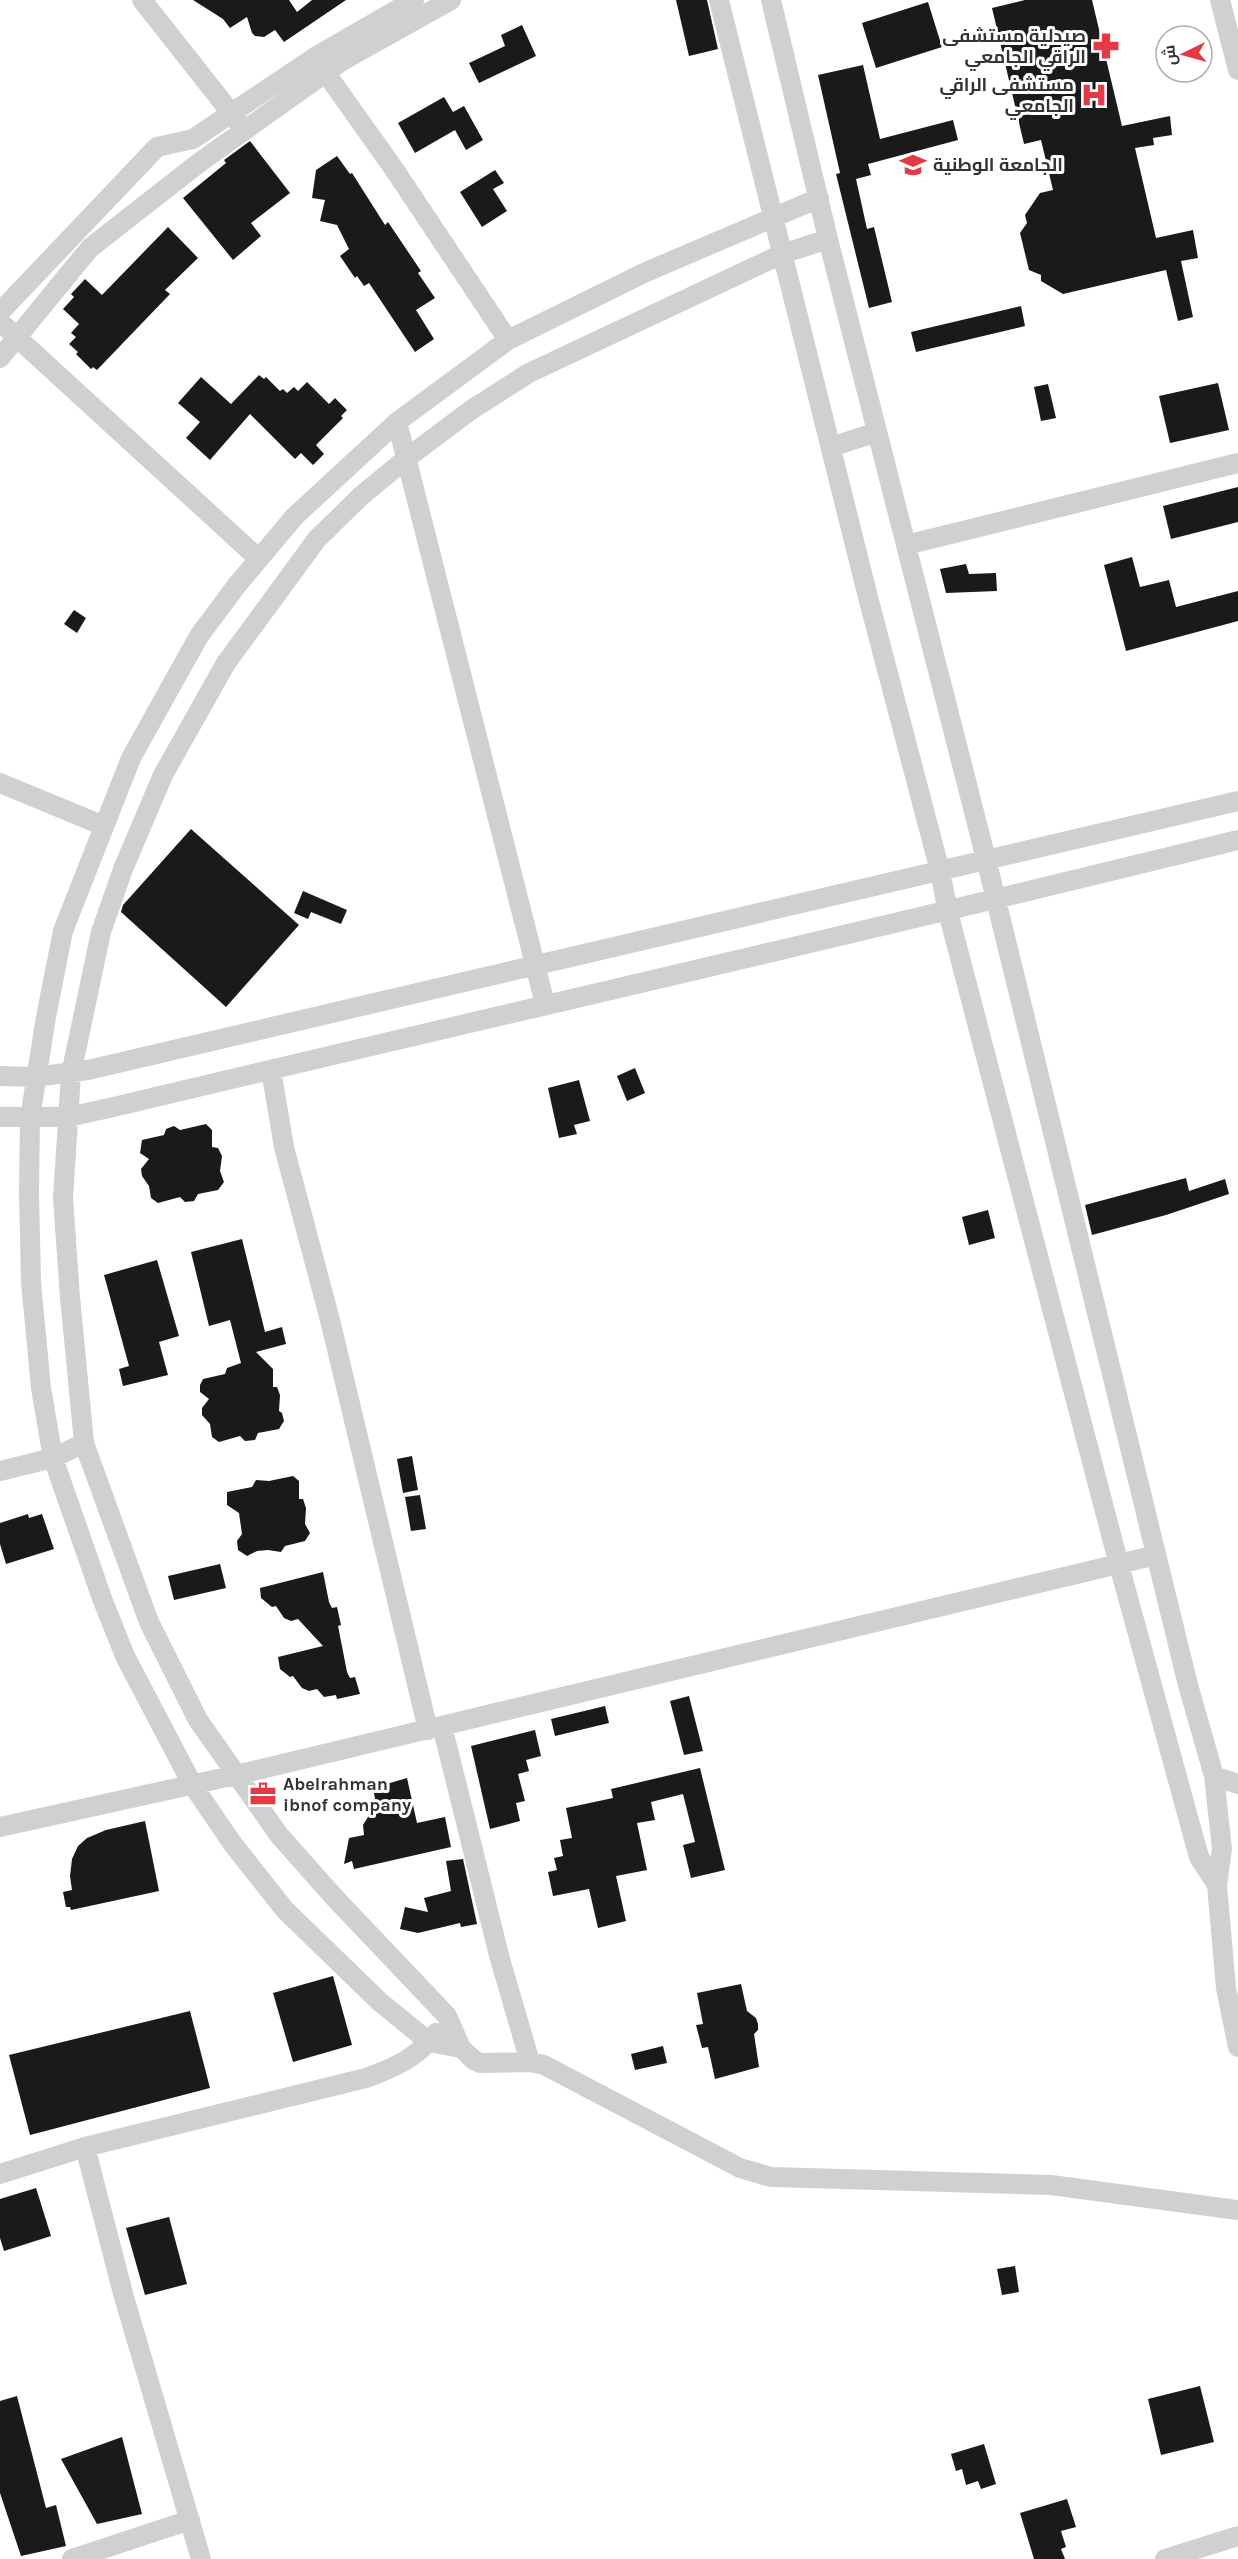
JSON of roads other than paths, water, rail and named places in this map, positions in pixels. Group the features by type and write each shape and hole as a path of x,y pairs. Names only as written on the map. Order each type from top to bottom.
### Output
{"street":[{"path":"142,0 244,130"},
{"path":"0,358 90,248 244,130 320,65 414,0"},
{"path":"0,312 157,147 193,139 232,112 451,0"},
{"path":"719,0 940,871 948,912 1119,1565 1199,1857 1217,1885"},
{"path":"771,0 828,239 986,859 994,901 1156,1555 1214,1776 1222,1849 1217,1885 1226,1988 1238,2047"},
{"path":"1220,0 1238,70"},
{"path":"320,65 394,169 508,340"},
{"path":"461,2048 429,2042 380,2001 285,1910 232,1843 192,1784 125,1656 103,1601 53,1458 41,1388 31,1282 30,1118 35,1077 63,931 131,758 199,636 295,516 397,422 508,340 646,272 819,198"},
{"path":"828,239 782,254 529,373 471,410 361,496 317,539 226,663 163,775 123,868 101,932 70,1074 63,1198 84,1443 149,1622 198,1720 279,1834 334,1897 447,2016 461,2048 474,2060 480,2063 530,2062 557,2070 740,2168 771,2177 1051,2185 1238,2210"},
{"path":"0,322 259,559"},
{"path":"397,422 536,964 544,1004"},
{"path":"831,447 877,432"},
{"path":"906,545 1238,463"},
{"path":"0,783 104,826"},
{"path":"0,1076 35,1077 70,1074 1238,801"},
{"path":"0,1117 68,1117 544,1004 948,912 1238,840"},
{"path":"271,1070 284,1147 435,1728 530,2062"},
{"path":"0,1471 53,1458 84,1443"},
{"path":"0,1827 236,1775 1156,1555"},
{"path":"1214,1776 1238,1784"},
{"path":"0,2175 86,2147 366,2078 395,2068 429,2042 447,2016"},
{"path":"86,2147 124,2297 201,2559"},
{"path":"72,2559 190,2520"},
{"path":"1165,2559 1238,2536"}],"place":[{"name":"صيدلية مستشفى الراقي الجامعي","path":"1106,46"},
{"name":"مستشفى الراقي الجامعي","path":"1094,95"},
{"name":"الجامعة الوطنية","path":"913,165"},
{"name":"Abelrahman ibnof company","path":"263,1794"}]}
